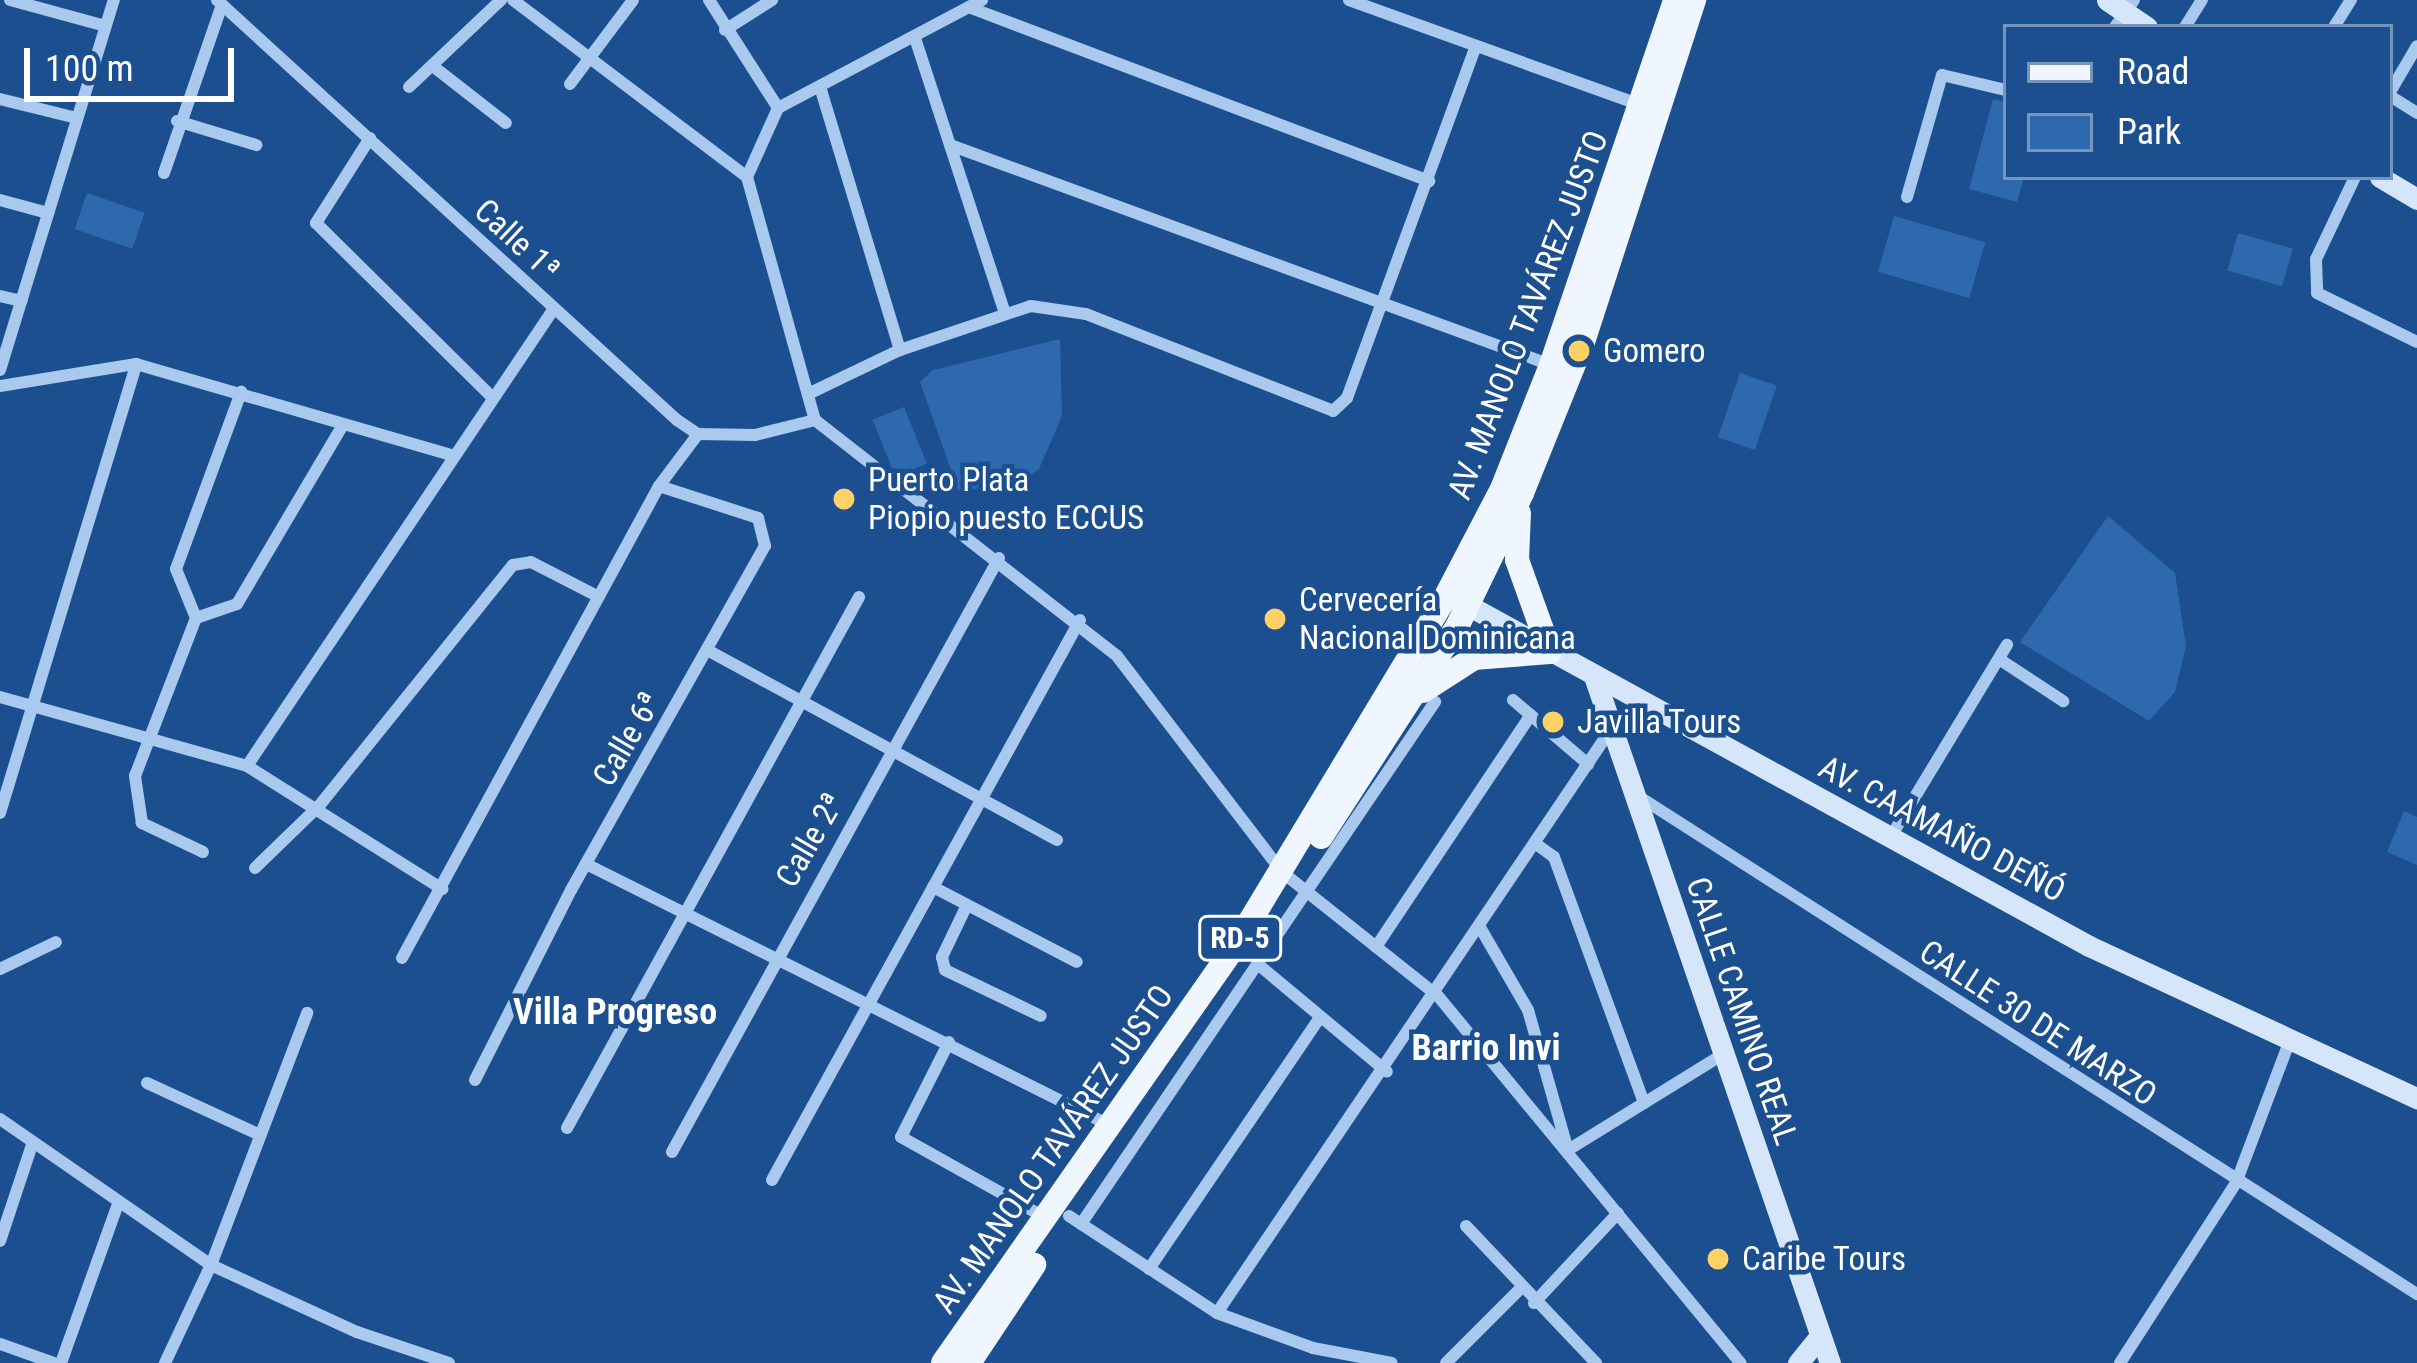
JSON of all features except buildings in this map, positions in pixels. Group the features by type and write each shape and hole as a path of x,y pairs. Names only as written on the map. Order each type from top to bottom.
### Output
{"main road":[{"name":"AV. MANOLO TAVÁREZ JUSTO","path":"969,1363 1408,708 1458,600 1551,365 1675,0"},
{"name":"AV. MANOLO TAVÁREZ JUSTO","path":"943,1363 1066,1220 1112,1126 1293,882 1408,662 1458,600 1522,493 1583,341 1694,0"},
{"path":"2387,180 2415,192"},
{"path":"1408,708 1444,672 1474,658 1550,652 1517,560 1522,493"},
{"path":"1408,662 1440,569 1490,511"},
{"name":"AV. CAAMAÑO DEÑÓ","path":"1458,600 1595,680 2089,946 2417,1098"},
{"name":"CALLE CAMINO REAL","path":"1595,680 1830,1363"},
{"path":"1798,1363 1820,1336"}],"street":[{"path":"10,0 106,26"},
{"path":"0,370 114,0"},
{"path":"409,87 501,0"},
{"path":"513,0 747,177 815,420 1080,620 1136,677 1293,882 1438,995 1741,1363"},
{"path":"571,84 634,0"},
{"path":"709,0 778,108"},
{"path":"725,30 772,0"},
{"path":"1349,0 1642,105"},
{"path":"164,172 219,3"},
{"name":"Calle 1ª","path":"219,3 553,310 698,434"},
{"path":"747,177 778,108 821,90 976,4 1429,181"},
{"path":"915,38 1004,311"},
{"path":"2393,89 2417,46"},
{"path":"808,394 900,350 1004,311 1086,314 1333,411 1347,398 1475,48"},
{"path":"434,67 506,123"},
{"path":"1906,196 1942,75 2003,89"},
{"path":"821,90 900,350"},
{"path":"0,99 77,118"},
{"path":"177,121 256,146"},
{"path":"370,138 316,223 491,396"},
{"path":"950,145 1383,298 1551,365"},
{"path":"2354,180 2316,259 2317,293 2417,342"},
{"path":"0,200 48,213"},
{"path":"0,296 21,301"},
{"path":"247,766 553,310"},
{"path":"0,386 136,364 452,455"},
{"path":"0,813 136,364"},
{"path":"203,852 155,834 134,811 135,776 196,619 176,569 241,392"},
{"path":"402,958 659,486 698,434 754,435 815,420"},
{"path":"196,619 237,604 343,425"},
{"name":"Calle 6ª","path":"475,1079 586,864 765,546 766,530 758,518 659,486"},
{"name":"Calle 2ª","path":"672,1152 775,953 999,558"},
{"path":"255,868 319,806 513,565 531,562 599,597"},
{"path":"567,1129 683,909 860,597"},
{"path":"772,1180 1080,620"},
{"path":"1890,838 2007,646"},
{"path":"710,651 1057,840"},
{"path":"1999,659 2062,701"},
{"path":"0,697 152,734 247,766 319,806 442,889"},
{"path":"1513,700 1588,764"},
{"path":"1066,1220 1260,966 1293,882 1435,702"},
{"path":"1376,947 1531,715"},
{"path":"1217,1313 1387,1072 1611,729"},
{"name":"CALLE 30 DE MARZO","path":"1632,792 2236,1183 2417,1294"},
{"path":"1536,844 1554,857 1644,1103"},
{"path":"586,864 775,953 1112,1126"},
{"path":"933,887 1077,962"},
{"path":"967,905 942,957 945,970 1041,1016"},
{"path":"1481,928 1528,1010 1568,1150"},
{"path":"0,969 56,942"},
{"path":"1260,966 1387,1072"},
{"path":"165,1363 211,1265 307,1013"},
{"path":"1149,1269 1320,1017"},
{"path":"2120,1363 2236,1183 2290,1040"},
{"path":"949,1042 901,1137 1066,1220 1217,1313 1313,1348 1392,1363"},
{"path":"1568,1150 1722,1055"},
{"path":"147,1083 260,1135"},
{"path":"0,1119 117,1207 211,1265 357,1332 449,1363"},
{"path":"0,1241 33,1142"},
{"path":"0,1344 58,1363 117,1207"},
{"path":"1534,1303 1618,1214"},
{"path":"1466,1226 1534,1303 1596,1363"},
{"path":"1446,1363 1520,1288"}],"green space":[{"path":"1993,99 2003,101 2003,180 2023,180 2017,202 1969,189"},
{"path":"87,193 145,213 132,249 75,229"},
{"path":"1894,216 1985,242 1969,298 1878,272"},
{"path":"2238,233 2293,249 2282,286 2227,270"},
{"path":"1060,339 1062,416 1039,469 1014,486 958,490 920,382 933,370"},
{"path":"1740,373 1777,386 1755,450 1718,437"},
{"path":"904,407 927,464 895,476 872,420"},
{"path":"2108,516 2175,573 2186,646 2175,692 2149,721 2020,642"},
{"path":"2404,811 2417,817 2417,865 2387,852"}],"place":[{"name":"Gomero","path":"1579,351"},
{"name":"Puerto Plata Piopio puesto ECCUS","path":"844,499"},
{"name":"Cervecería Nacional Dominicana","path":"1275,619"},
{"name":"Javilla Tours","path":"1553,722"},
{"name":"Caribe Tours","path":"1718,1259"}],"district":[{"name":"Villa Progreso","path":"615,1013"},
{"name":"Barrio Invi","path":"1486,1049"}]}
